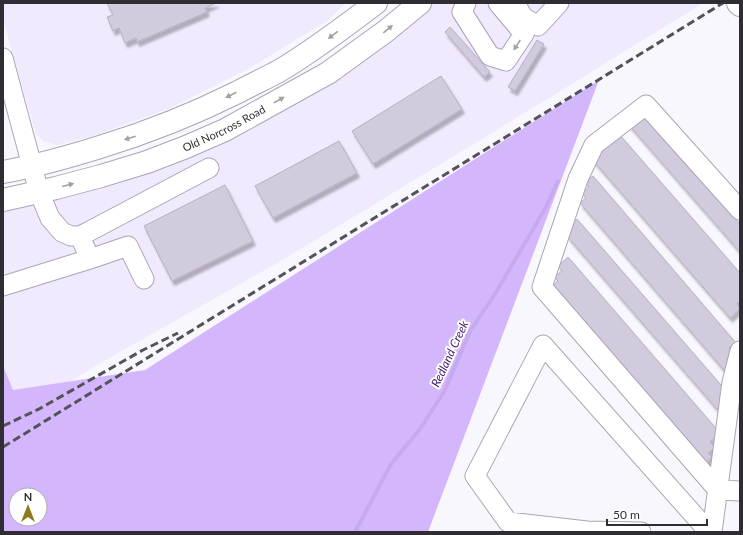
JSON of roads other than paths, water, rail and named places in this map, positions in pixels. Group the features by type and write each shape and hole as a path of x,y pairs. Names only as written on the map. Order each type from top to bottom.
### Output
{"main road":[{"path":"3,172 76,155 137,136 207,107 278,71 329,38 376,3"},
{"name":"Old Norcross Road","path":"3,200 101,176 147,162 225,130 328,73 386,31 420,3"}],"lane":[{"path":"466,3 462,12 490,56 506,61 524,34 498,3"},
{"path":"515,3 523,17 538,26 559,3"},
{"path":"3,58 39,192 50,218 62,232 71,236 80,236 209,168"},
{"path":"740,210 646,105 594,145 578,179 542,287 718,490 740,491"},
{"path":"80,236 90,259"},
{"path":"3,286 128,246 144,279"},
{"path":"641,532 587,530 508,522 475,476 543,345 709,532"},
{"path":"712,532 732,382 740,351"}],"waterway":[{"name":"Redland Creek","path":"355,532 391,464 420,429 444,392 470,331 495,294 546,207 558,181"}],"railway":[{"path":"3,447 723,3"},
{"path":"3,426 39,409 143,350 178,333"}]}
